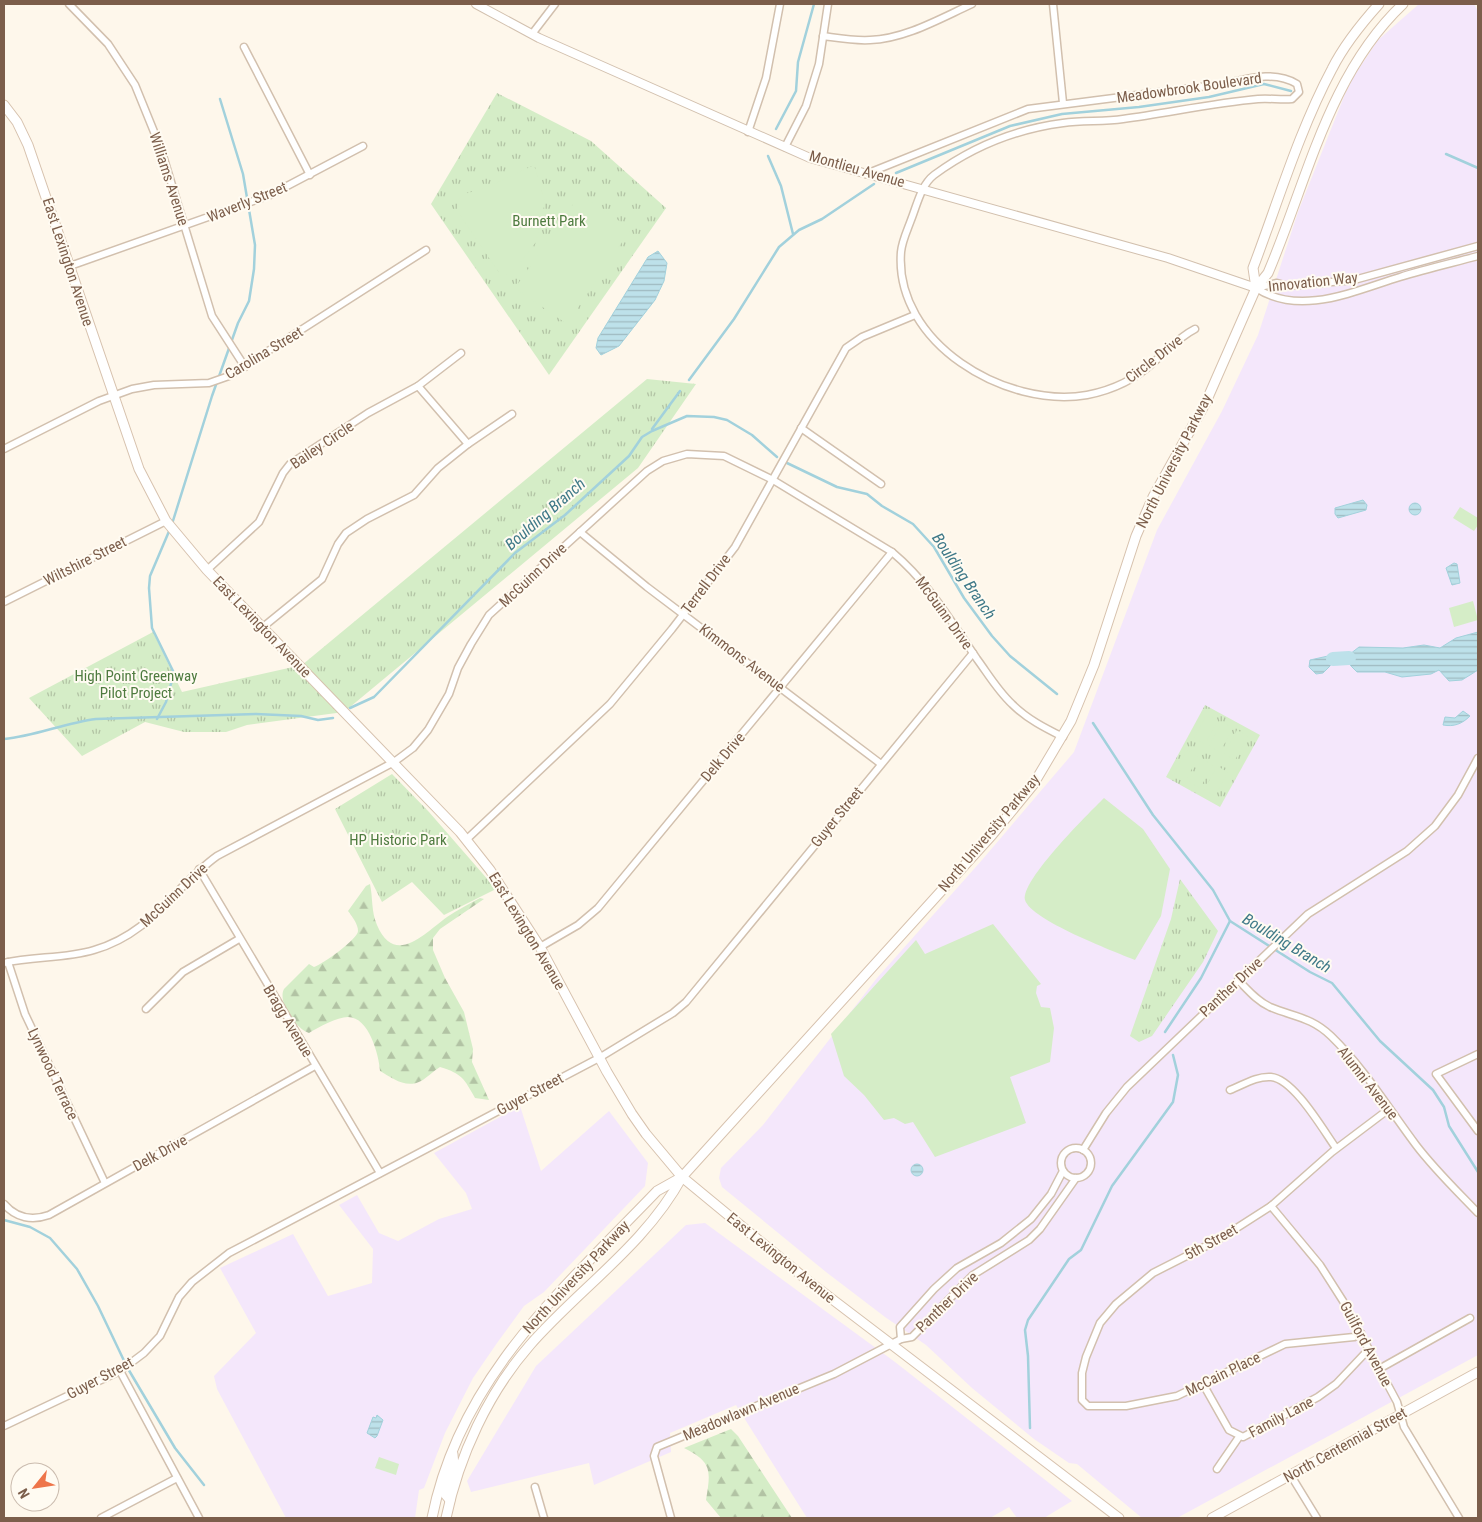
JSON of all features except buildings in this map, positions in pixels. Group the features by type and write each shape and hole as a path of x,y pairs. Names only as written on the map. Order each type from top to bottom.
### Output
{"main road":[{"name":"North University Parkway","path":"1256,288 1253,268 1315,105 1332,68 1347,43 1379,4"},
{"name":"North University Parkway","path":"450,1500 464,1456 493,1397 530,1345 616,1259 668,1202 682,1177 992,835 1033,785 1063,737 1094,665 1136,536 1153,497 1206,402 1256,288 1271,267 1343,83 1373,36 1402,4"},
{"name":"East Lexington Avenue","path":"4,105 17,122 28,145 112,395 147,487 166,521 207,570 394,762 466,840 490,870 540,947 599,1058 642,1128 682,1177 807,1280 1119,1518"},
{"name":"North University Parkway","path":"453,1449 482,1388 529,1326 657,1191 682,1177"},
{"name":"North Centennial Street","path":"1212,1518 1478,1372"},
{"path":"446,1518 450,1500 445,1494 454,1466 453,1449"},
{"path":"432,1518 453,1449"},
{"path":"434,1508 438,1512 439,1518"}],"street":[{"name":"Williams Avenue","path":"69,4 108,44 135,85 161,149 212,316 244,367"},
{"name":"Montlieu Avenue","path":"476,4 532,34 748,132 810,158 923,188 1168,258 1256,288"},
{"path":"532,34 555,4"},
{"path":"748,132 766,78 780,4"},
{"path":"785,147 806,106 819,64 828,4"},
{"path":"823,36 870,40 890,37 920,27 972,4"},
{"path":"1053,4 1063,104"},
{"path":"244,47 310,175"},
{"name":"Meadowbrook Boulevard","path":"866,174 1028,109 1128,97 1264,77 1289,79 1297,84 1299,92 1292,99 1261,98 1121,119 1065,122 1032,128 992,142 970,153 933,176 923,188"},
{"name":"Waverly Street","path":"70,266 185,227 270,195 363,146"},
{"name":"Circle Drive","path":"923,188 902,242 901,254 904,286 915,315 942,347 977,373 1024,391 1065,396 1085,395 1117,386 1153,364 1183,335 1194,329"},
{"name":"Innovation Way","path":"1256,288 1277,283 1296,285 1354,280 1478,246"},
{"name":"Carolina Street","path":"4,448 112,395 154,385 209,383 229,376 426,250"},
{"name":"Innovation Way","path":"1256,288 1270,298 1287,301 1338,297 1401,276 1478,256"},
{"name":"Terrell Drive","path":"466,840 610,704 684,614 735,547 846,348 862,337 915,315"},
{"name":"Bailey Circle","path":"207,570 258,522 283,473 290,464 368,413 418,386 461,353"},
{"path":"418,386 468,444"},
{"path":"262,627 322,578 338,544 346,534 367,519 414,495 438,468 468,444 512,414"},
{"path":"801,428 881,484"},
{"name":"McGuinn Drive","path":"6,962 27,957 72,956 116,942 157,914 199,869 217,856 394,762 413,748 428,730 450,694 458,668 489,616 647,471 678,456 699,453 724,456 773,480 892,552 907,564 930,590 1011,704 1040,726 1063,737"},
{"name":"Wiltshire Street","path":"4,602 166,521"},
{"name":"Kimmons Avenue","path":"580,532 881,764"},
{"name":"Delk Drive","path":"540,947 578,925 598,908 892,552"},
{"name":"Guyer Street","path":"4,1426 120,1371 144,1353 160,1336 179,1297 210,1266 229,1253 599,1058 673,1013 686,1002 973,653"},
{"name":"Panther Drive","path":"1083,1150 1106,1113 1127,1087 1284,937 1317,908 1407,851 1424,837 1435,826 1458,795 1478,758"},
{"name":"Bragg Avenue","path":"199,869 380,1173"},
{"path":"146,1009 183,972 239,939"},
{"name":"Lynwood Terrace","path":"6,962 25,1014 105,1184"},
{"name":"Alumni Avenue","path":"1238,980 1258,999 1269,1006 1307,1018 1319,1025 1343,1049 1437,1171 1478,1213"},
{"path":"1478,1054 1436,1074 1478,1131"},
{"name":"Delk Drive","path":"4,1204 16,1214 24,1217 42,1217 105,1184 315,1066"},
{"path":"1230,1090 1256,1078 1272,1077 1284,1082 1294,1091 1336,1148"},
{"name":"5th Street","path":"1084,1404 1082,1373 1086,1357 1100,1323 1116,1304 1153,1273 1218,1240 1271,1206 1336,1148 1389,1109"},
{"path":"1074,1149 1083,1150 1090,1158 1090,1167 1085,1175 1076,1178 1064,1171 1061,1162 1065,1153 1074,1149"},
{"name":"Panther Drive","path":"900,1339 900,1327 934,1289 957,1268 1018,1232 1041,1208 1064,1171"},
{"name":"Panther Drive","path":"892,1345 900,1339 912,1337 973,1275 1029,1240 1051,1217 1076,1178"},
{"name":"Guilford Avenue","path":"1271,1206 1320,1266 1361,1334 1396,1402 1404,1427 1459,1518"},
{"path":"1379,1369 1470,1318"},
{"name":"McCain Place","path":"1084,1404 1088,1406 1126,1406 1148,1404 1177,1396 1285,1344 1326,1338 1354,1337 1361,1334"},
{"name":"Meadowlawn Avenue","path":"670,1518 654,1456 657,1447 834,1374 892,1345"},
{"name":"Family Lane","path":"1203,1384 1225,1423 1239,1437 1250,1435 1318,1397 1336,1384 1369,1349"},
{"path":"120,1371 199,1518"},
{"path":"1217,1469 1239,1437"},
{"path":"1290,1474 1317,1518"},
{"path":"101,1518 178,1478"},
{"path":"535,1487 544,1518"}],"shaded area":[{"path":"1419,4 1474,4 1478,11 1478,1355 1177,1518 1142,1518 1077,1464 1069,1463 1034,1439 972,1388 926,1345 885,1317 826,1272 722,1187 719,1178 721,1168 763,1125 877,978 982,860 1074,752 1157,530 1222,411 1258,335 1298,212 1345,94 1354,76 1378,40"},
{"path":"520,1106 541,1171 609,1111 648,1163 645,1186 544,1292 524,1306 497,1343 473,1378 445,1433 424,1488 419,1490 415,1518 286,1518 217,1389 214,1376 256,1333 220,1268 293,1234 328,1296 372,1283 373,1249 339,1205 357,1195 379,1233 398,1241 439,1219 472,1209 466,1193 434,1153"},
{"path":"705,1223 895,1362 1072,1501 1044,1518 1017,1518 1009,1507 990,1518 807,1518 736,1405 670,1433 671,1452 594,1485 589,1463 471,1492 467,1481 536,1366 686,1225"}],"green space":[{"name":"Burnett Park","path":"497,93 591,141 666,208 549,375 431,204"},
{"path":"534,165 545,202 536,242 517,267 502,277 458,212 458,200 464,194 486,188"},
{"path":"580,194 631,229 567,324 515,288"},
{"name":"High Point Greenway Pilot Project","path":"647,379 696,384 638,468 344,712 247,725 226,732 184,732 145,722 82,756 29,698 153,632 182,692 302,665"},
{"path":"1460,507 1478,518 1478,525 1474,531 1453,518"},
{"path":"1473,601 1478,620 1454,627 1449,608"},
{"path":"1205,705 1260,735 1220,807 1166,777"},
{"path":"1207,714 1218,720 1205,744 1194,738"},
{"path":"1222,722 1233,728 1220,752 1209,746"},
{"path":"1237,730 1248,736 1235,760 1224,754"},
{"path":"1187,750 1198,757 1186,780 1174,774"},
{"path":"1202,759 1213,765 1200,788 1189,782"},
{"path":"1217,766 1228,772 1215,796 1204,790"},
{"name":"HP Historic Park","path":"392,774 429,812 496,889 444,915 412,882 382,902 335,809"},
{"path":"1104,798 1143,829 1170,869 1161,916 1135,960 1074,934 1042,917 1025,900 1026,891 1044,863"},
{"path":"1180,879 1218,931 1203,962 1152,1036 1139,1042 1130,1036 1171,919"},
{"path":"370,884 377,925 384,937 392,944 410,943 463,907 480,898 484,899 440,929 433,938 433,950 445,978 464,1012 473,1049 472,1062 489,1100 475,1098 462,1078 454,1072 440,1067 421,1081 410,1084 399,1082 380,1071 378,1056 372,1038 362,1023 348,1017 323,1025 309,1033 294,1021 285,1008 283,1001 284,989 309,964 314,967 325,961 356,935 358,931 357,926 348,911 366,886"},
{"path":"993,924 1041,984 1037,986 1036,993 1041,1007 1050,1008 1054,1028 1050,1062 1010,1077 1026,1123 935,1157 913,1122 905,1124 894,1118 884,1120 864,1095 844,1076 831,1034 916,940 925,954"},
{"path":"731,1429 738,1436 792,1518 721,1518 706,1500 709,1474 705,1463 684,1448"},
{"path":"379,1457 399,1464 396,1475 375,1468"}],"water":[{"path":"658,251 667,263 664,281 655,300 619,346 601,355 596,348 598,338 648,257"},
{"path":"1363,500 1367,505 1366,510 1338,518 1335,514 1335,508"},
{"path":"1413,503 1417,503 1421,509 1417,515 1413,515 1409,511 1409,507"},
{"path":"1454,563 1457,564 1460,583 1452,585 1446,568"},
{"path":"1478,632 1478,670 1462,680 1449,681 1439,670 1431,674 1402,677 1385,672 1357,672 1350,665 1350,654 1359,647 1403,648 1424,645 1440,648 1456,638"},
{"path":"1328,656 1332,657 1334,662 1323,673 1316,674 1309,667 1310,660"},
{"path":"1463,711 1470,716 1464,721 1451,726 1443,725 1445,717 1455,718"},
{"path":"915,1164 919,1164 923,1170 919,1176 915,1176 911,1172 911,1168"},
{"path":"377,1415 383,1420 375,1438 367,1433 373,1417 376,1418"}],"waterway":[{"path":"776,129 796,91 798,62 814,4"},
{"path":"896,173 1010,126 1062,114 1139,107 1209,97 1264,84 1291,91"},
{"path":"172,524 212,396 238,323 249,301 254,269 255,245 243,174 220,99"},
{"path":"1446,154 1478,168"},
{"path":"768,156 781,186 793,234"},
{"path":"689,380 734,319 779,247 799,230 822,219 874,184"},
{"path":"652,429 680,391"},
{"name":"Boulding Branch","path":"350,708 374,697 515,553 565,515 629,456 642,437 652,431 687,416 714,417 727,420 752,435 777,457"},
{"name":"Boulding Branch","path":"787,463 837,487 867,494 882,506 913,524 934,547 964,598 992,636 1010,656 1057,694"},
{"path":"157,719 166,702 174,673 152,628 149,588 150,576 170,529"},
{"path":"1333,659 1349,658"},
{"name":"Boulding Branch","path":"4,739 96,719 256,714 301,716 318,720 333,718"},
{"name":"Boulding Branch","path":"1093,723 1153,815 1213,890 1230,921 1310,972 1332,983 1380,1041 1433,1090 1444,1107 1449,1126 1478,1172"},
{"path":"1165,1032 1201,978 1230,921"},
{"path":"1030,1428 1028,1356 1025,1330 1028,1320 1069,1259 1081,1250 1112,1186 1173,1102 1178,1075 1173,1055"},
{"path":"4,1220 30,1227 50,1238 77,1269 98,1306 127,1367 175,1448 204,1485"}]}
